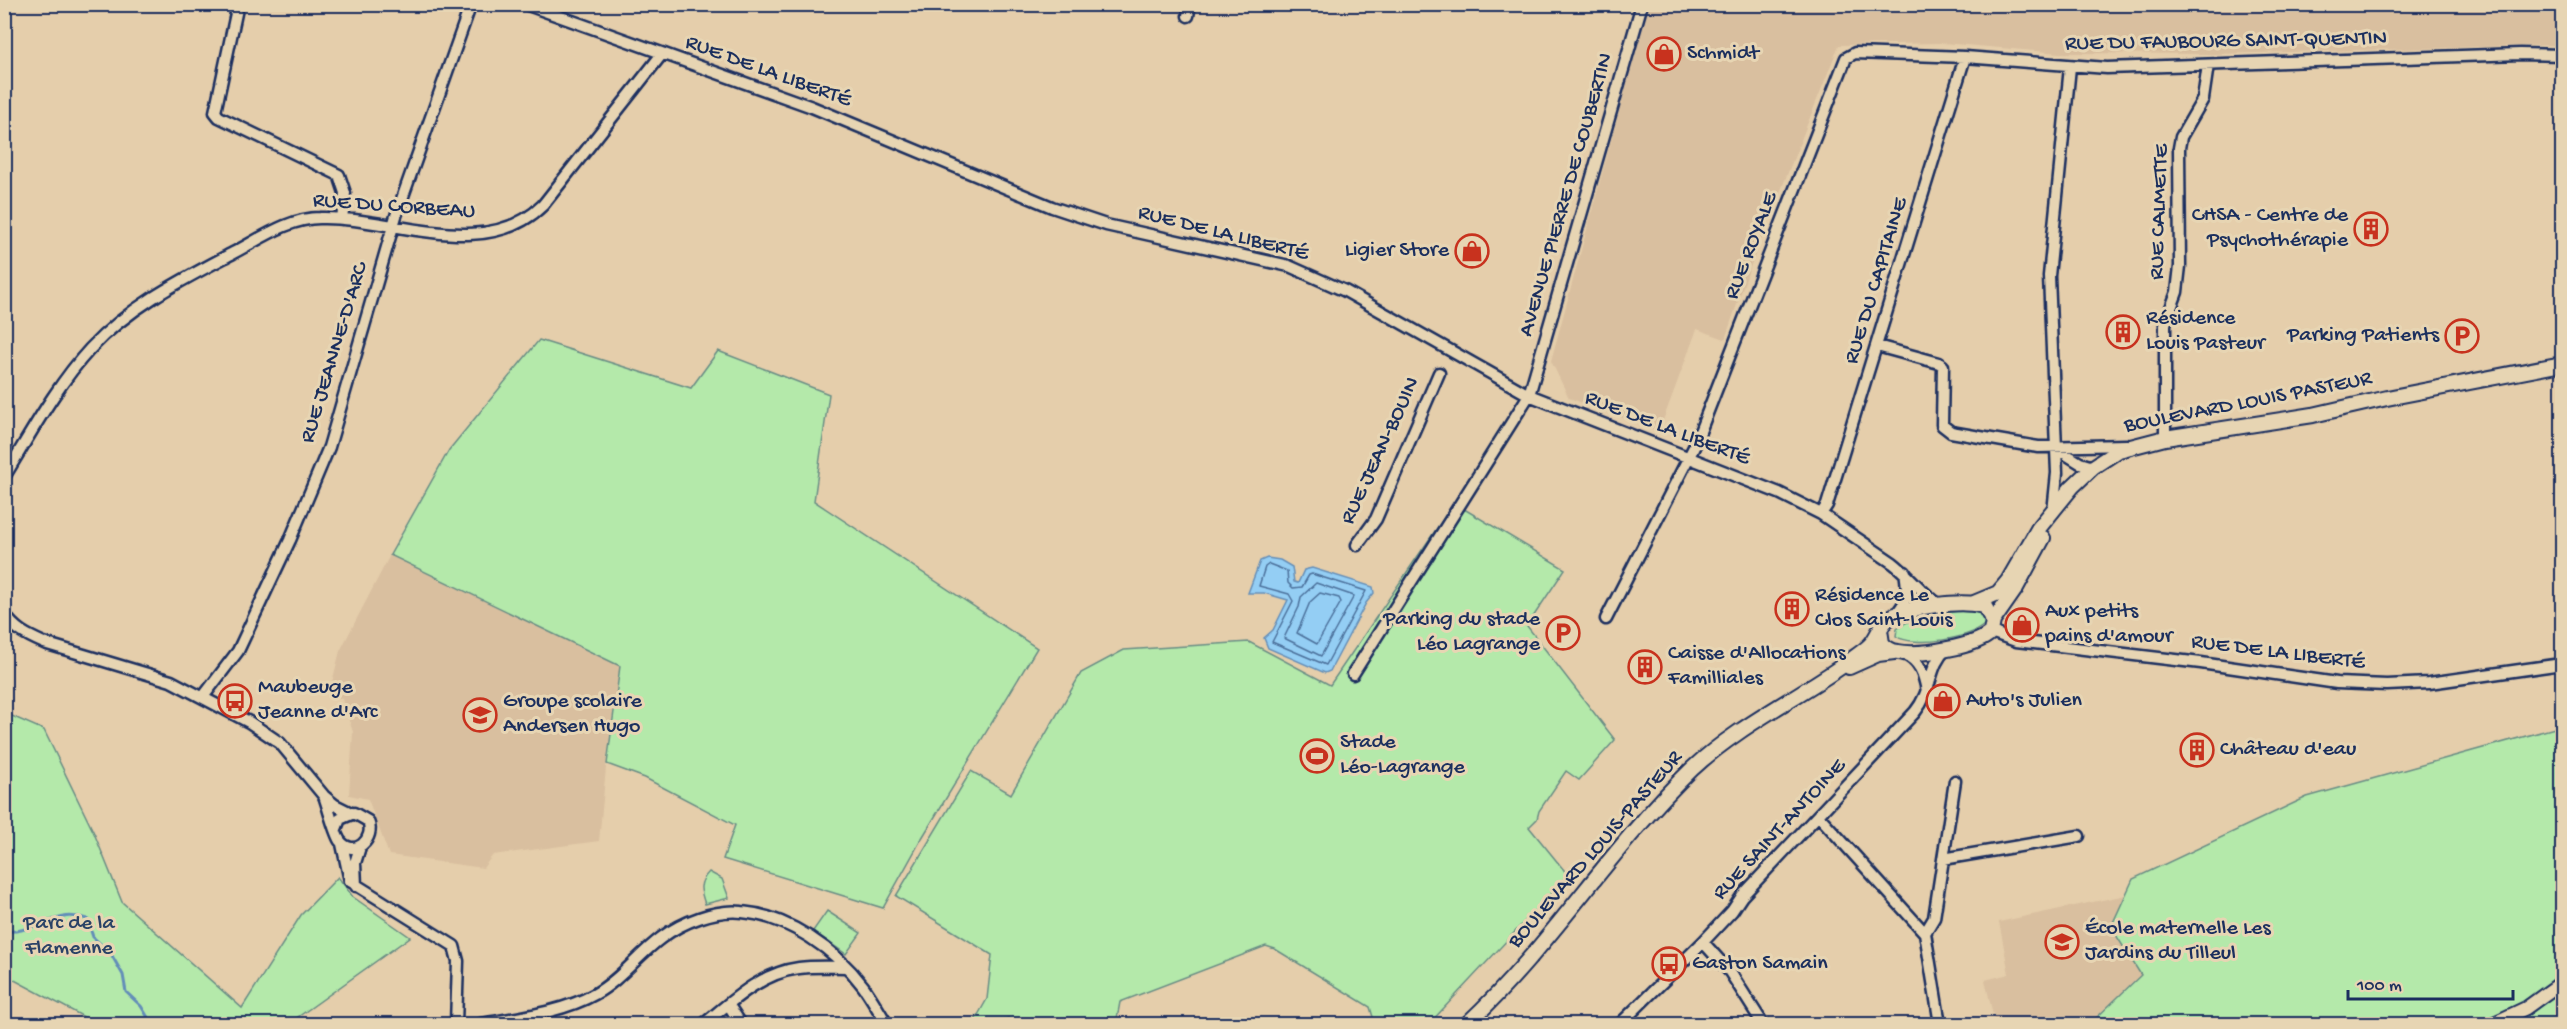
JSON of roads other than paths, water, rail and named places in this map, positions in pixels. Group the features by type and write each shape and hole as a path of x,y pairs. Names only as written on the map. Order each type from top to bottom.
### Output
{"main road":[{"name":"BOULEVARD LOUIS PASTEUR","path":"1974,603 1998,593 2008,581 2038,529 2072,487 2107,456 2130,445 2313,415 2387,398 2562,364"},
{"path":"1828,676 1878,654 1947,648 1977,641 1992,626 2016,588 2048,528 2053,513"},
{"path":"1895,615 1941,605 1974,603 1985,607 1992,626"},
{"name":"BOULEVARD LOUIS-PASTEUR","path":"1467,1024 1540,947 1662,800 1694,767 1756,719 1828,676 1870,644 1883,624 1895,615"},
{"path":"1880,630 1882,643 1897,652"}],"street":[{"path":"238,4 214,112 219,117 339,176 345,193 342,219"},
{"name":"RUE JEANNE-D'ARC","path":"203,697 238,651 290,540 329,447 393,226 471,4"},
{"name":"RUE DE LA LIBERTÉ","path":"525,4 812,107 1052,207 1093,221 1299,270 1345,291 1529,395 1779,493 1821,514 1905,572 1929,598 1941,605"},
{"path":"1188,16 1190,4"},
{"name":"AVENUE PIERRE DE COUBERTIN","path":"1353,674 1529,395 1642,4"},
{"name":"RUE DU FAUBOURG SAINT-QUENTIN","path":"1855,53 1965,57 2070,66 2520,54 2562,55"},
{"name":"RUE ROYALE","path":"1606,619 1689,457 1846,58 1855,53"},
{"name":"RUE DU CORBEAU","path":"4,477 75,368 102,338 148,300 290,224 320,218 342,219 468,234 496,230 520,222 543,205 662,54"},
{"name":"RUE DU CAPITAINE","path":"1821,514 1827,505 1965,57"},
{"name":"RUE CALMETTE","path":"2165,438 2165,324 2177,292 2180,266 2179,148 2181,137 2203,99 2208,64"},
{"path":"2053,513 2057,473 2049,276 2070,66"},
{"path":"1877,346 1943,366 1942,425 1945,430 2056,448 2080,463 2093,467"},
{"name":"RUE JEAN-BOUIN","path":"1358,545 1376,519 1439,373"},
{"path":"2056,448 2066,445 2130,445"},
{"path":"1895,615 1902,608 1908,594 1905,572"},
{"path":"4,613 8,620 26,635 44,643 171,681 271,735 295,759 324,796 335,805 364,817 370,826 369,837 360,847 355,863 356,886"},
{"name":"RUE DE LA LIBERTÉ","path":"1992,626 2016,641 2201,663 2337,683 2387,685 2429,683 2562,664"},
{"name":"RUE SAINT-ANTOINE","path":"1620,1024 1703,942 1906,721 1927,693 1933,666 1947,648"},
{"path":"1897,652 1911,657 1917,663 1923,674 1927,693"},
{"path":"1925,933 1934,918 1954,781"},
{"path":"324,796 342,844 350,881 449,941 458,954 456,1024"},
{"path":"336,829 340,819 351,813"},
{"path":"1818,815 1925,933 1940,1024"},
{"path":"1943,859 2079,837"},
{"path":"342,844 352,848 360,847"},
{"path":"481,1024 559,1008 581,1001 612,982 662,937 687,924 717,914 740,912 762,916 811,939 846,967 864,986 887,1024"},
{"path":"1703,942 1730,972 1763,1024"},
{"path":"704,1024 745,990 783,972 798,968 846,967"},
{"path":"2492,1024 2526,1008 2562,982"},
{"path":"728,1004 741,1024"}],"water":[{"path":"1267,558 1280,560 1292,567 1294,582 1298,583 1304,570 1312,568 1373,587 1374,593 1366,603 1330,671 1325,673 1268,648 1264,638 1273,630 1288,600 1264,593 1248,593 1260,561"}],"waterway":[{"path":"4,930 17,931 67,916 87,919 93,937 111,954 123,975 126,992 141,1006 152,1024"}],"place":[{"name":"Schmidt","path":"1664,54"},
{"name":"CHSA - Centre de Psychothérapie","path":"2371,229"},
{"name":"Ligier Store","path":"1472,251"},
{"name":"Résidence Louis Pasteur","path":"2123,332"},
{"name":"Parking Patients","path":"2462,336"},
{"name":"Résidence Le Clos Saint-Louis","path":"1792,609"},
{"name":"Aux petits pains d'amour","path":"2022,625"},
{"name":"Parking du stade Léo Lagrange","path":"1563,633"},
{"name":"Caisse d'Allocations Familliales","path":"1645,667"},
{"name":"Maubeuge Jeanne d'Arc","path":"235,701"},
{"name":"Auto's Julien","path":"1943,701"},
{"name":"Groupe scolaire Andersen Hugo","path":"480,715"},
{"name":"Château d'eau","path":"2197,750"},
{"name":"Stade Léo-Lagrange","path":"1317,756"},
{"name":"École maternelle Les Jardins du Tilleul","path":"2062,942"},
{"name":"Gaston Samain","path":"1669,964"}],"park label":[{"name":"Parc de la Flamenne","path":"69,936"}]}
